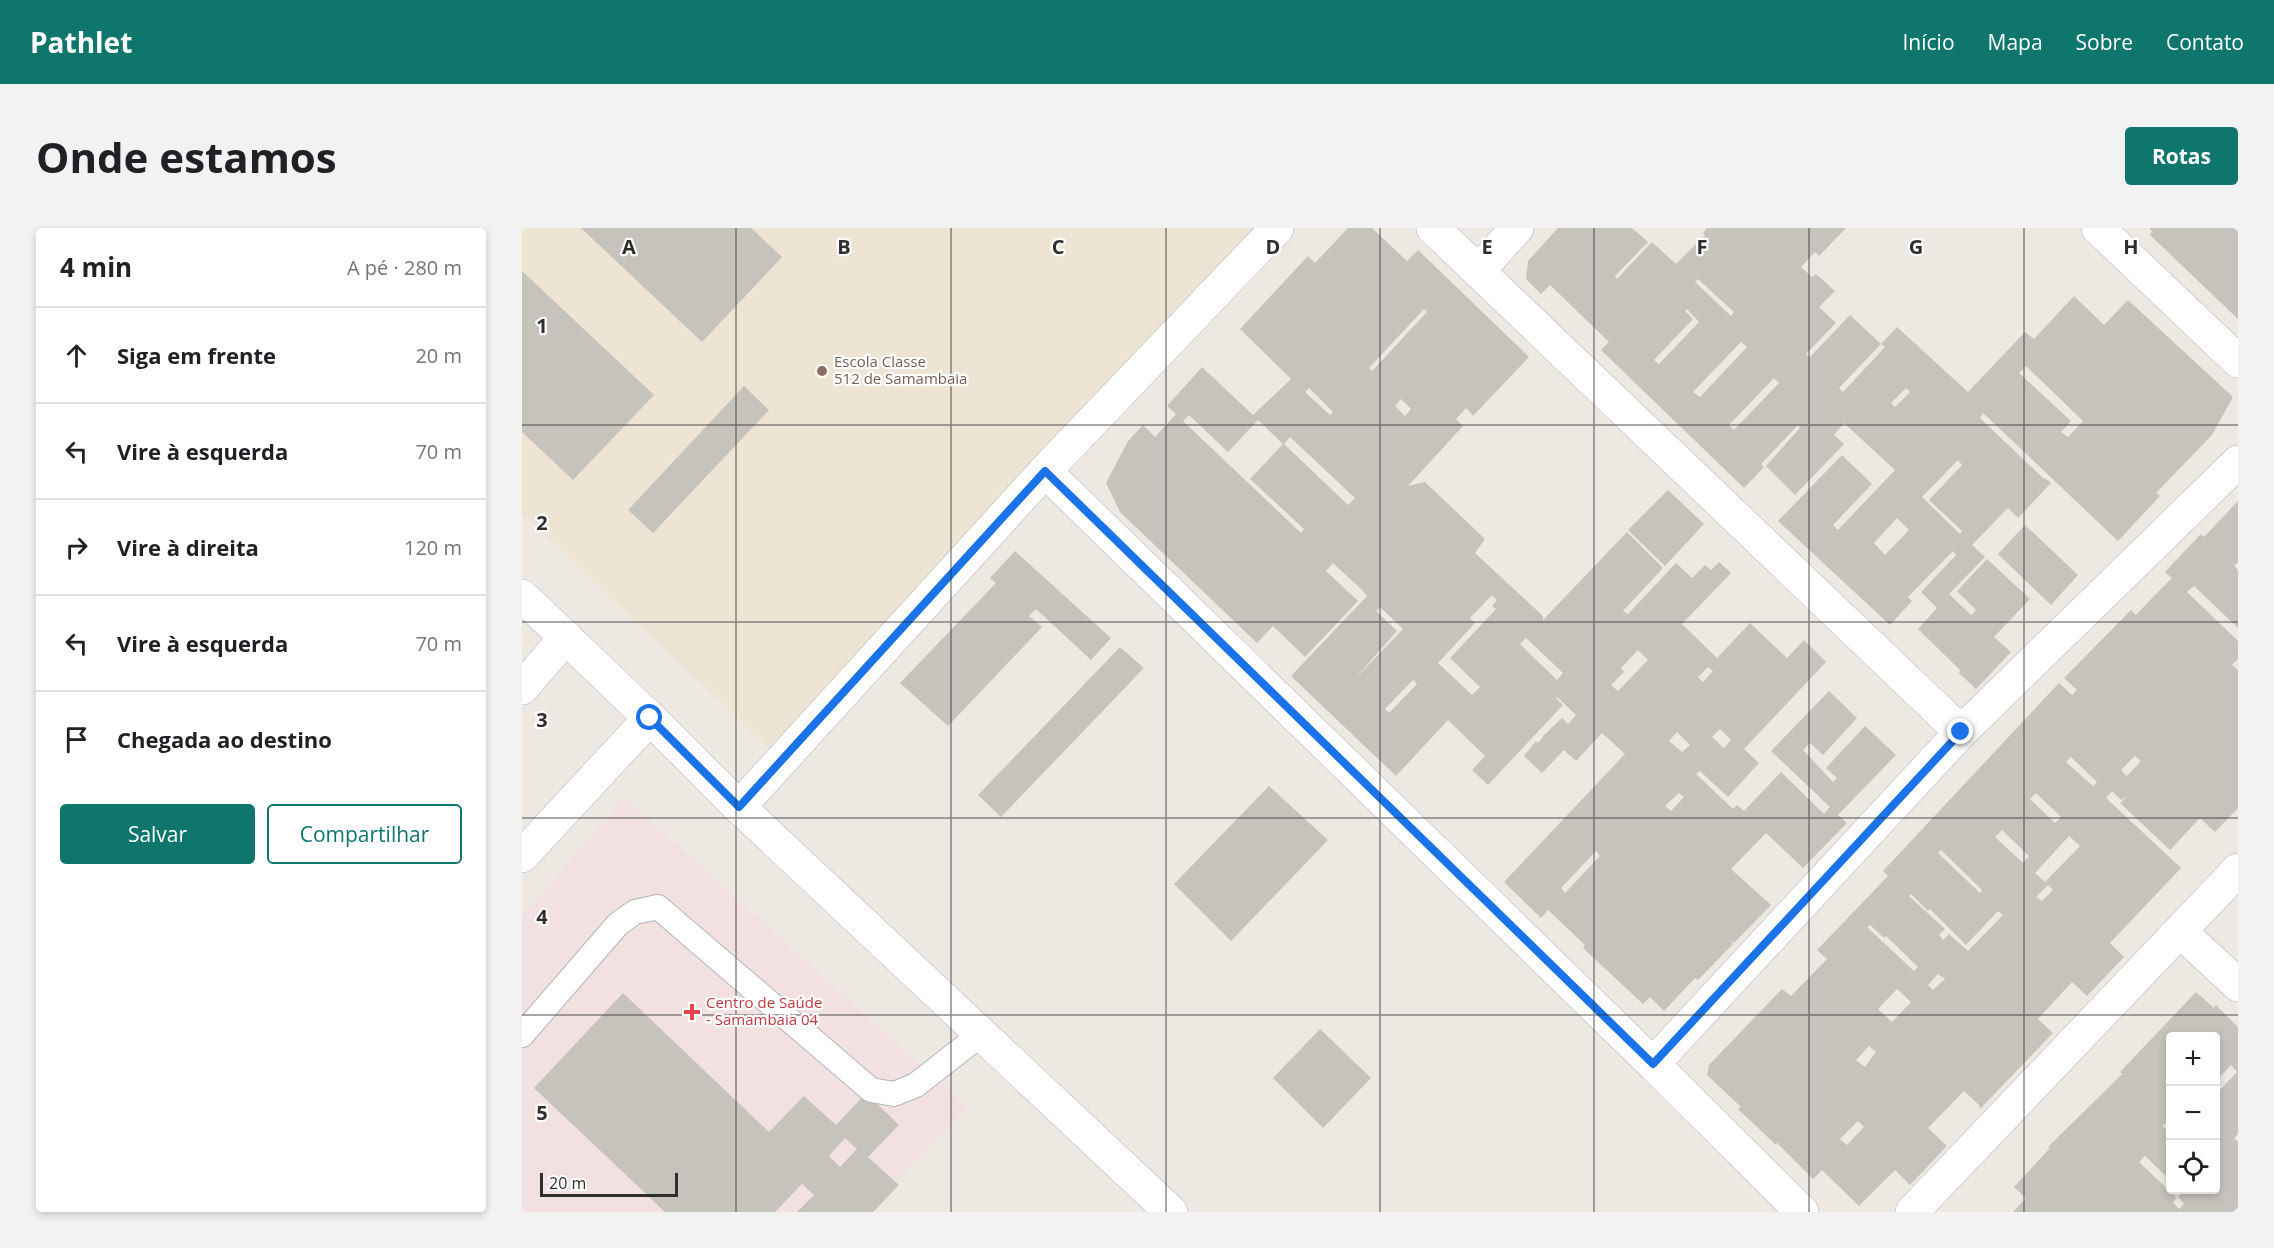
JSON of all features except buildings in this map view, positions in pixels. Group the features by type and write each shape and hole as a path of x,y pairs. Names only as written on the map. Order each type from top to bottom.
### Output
{"street":[{"path":"739,807 1045,471 1276,228"},
{"path":"1433,228 1961,732"},
{"path":"1479,270 1518,228"},
{"path":"2098,228 2238,361"},
{"path":"1653,1064 1961,732 2238,462"},
{"path":"1045,471 1802,1212"},
{"path":"522,596 739,807 1171,1212"},
{"path":"522,688 566,637"},
{"path":"522,856 650,718"},
{"path":"1912,1212 2238,870"},
{"path":"2180,931 2238,985"}],"lane":[{"path":"522,1035 618,924 635,912 658,907 872,1090 894,1094 916,1085 981,1034"}],"shaded area":[{"name":"Escola Classe 512 de Samambaia","path":"522,228 1256,228 769,748 522,513"},
{"name":"Centro de Saúde - Samambaia 04","path":"625,798 967,1107 867,1212 522,1212 522,916"}],"place":[{"name":"Escola Classe 512 de Samambaia","path":"822,371"},
{"name":"Centro de Saúde - Samambaia 04","path":"692,1012"}],"route":[{"path":"650,718 739,807 1045,471 1653,1064 1961,732"}]}
